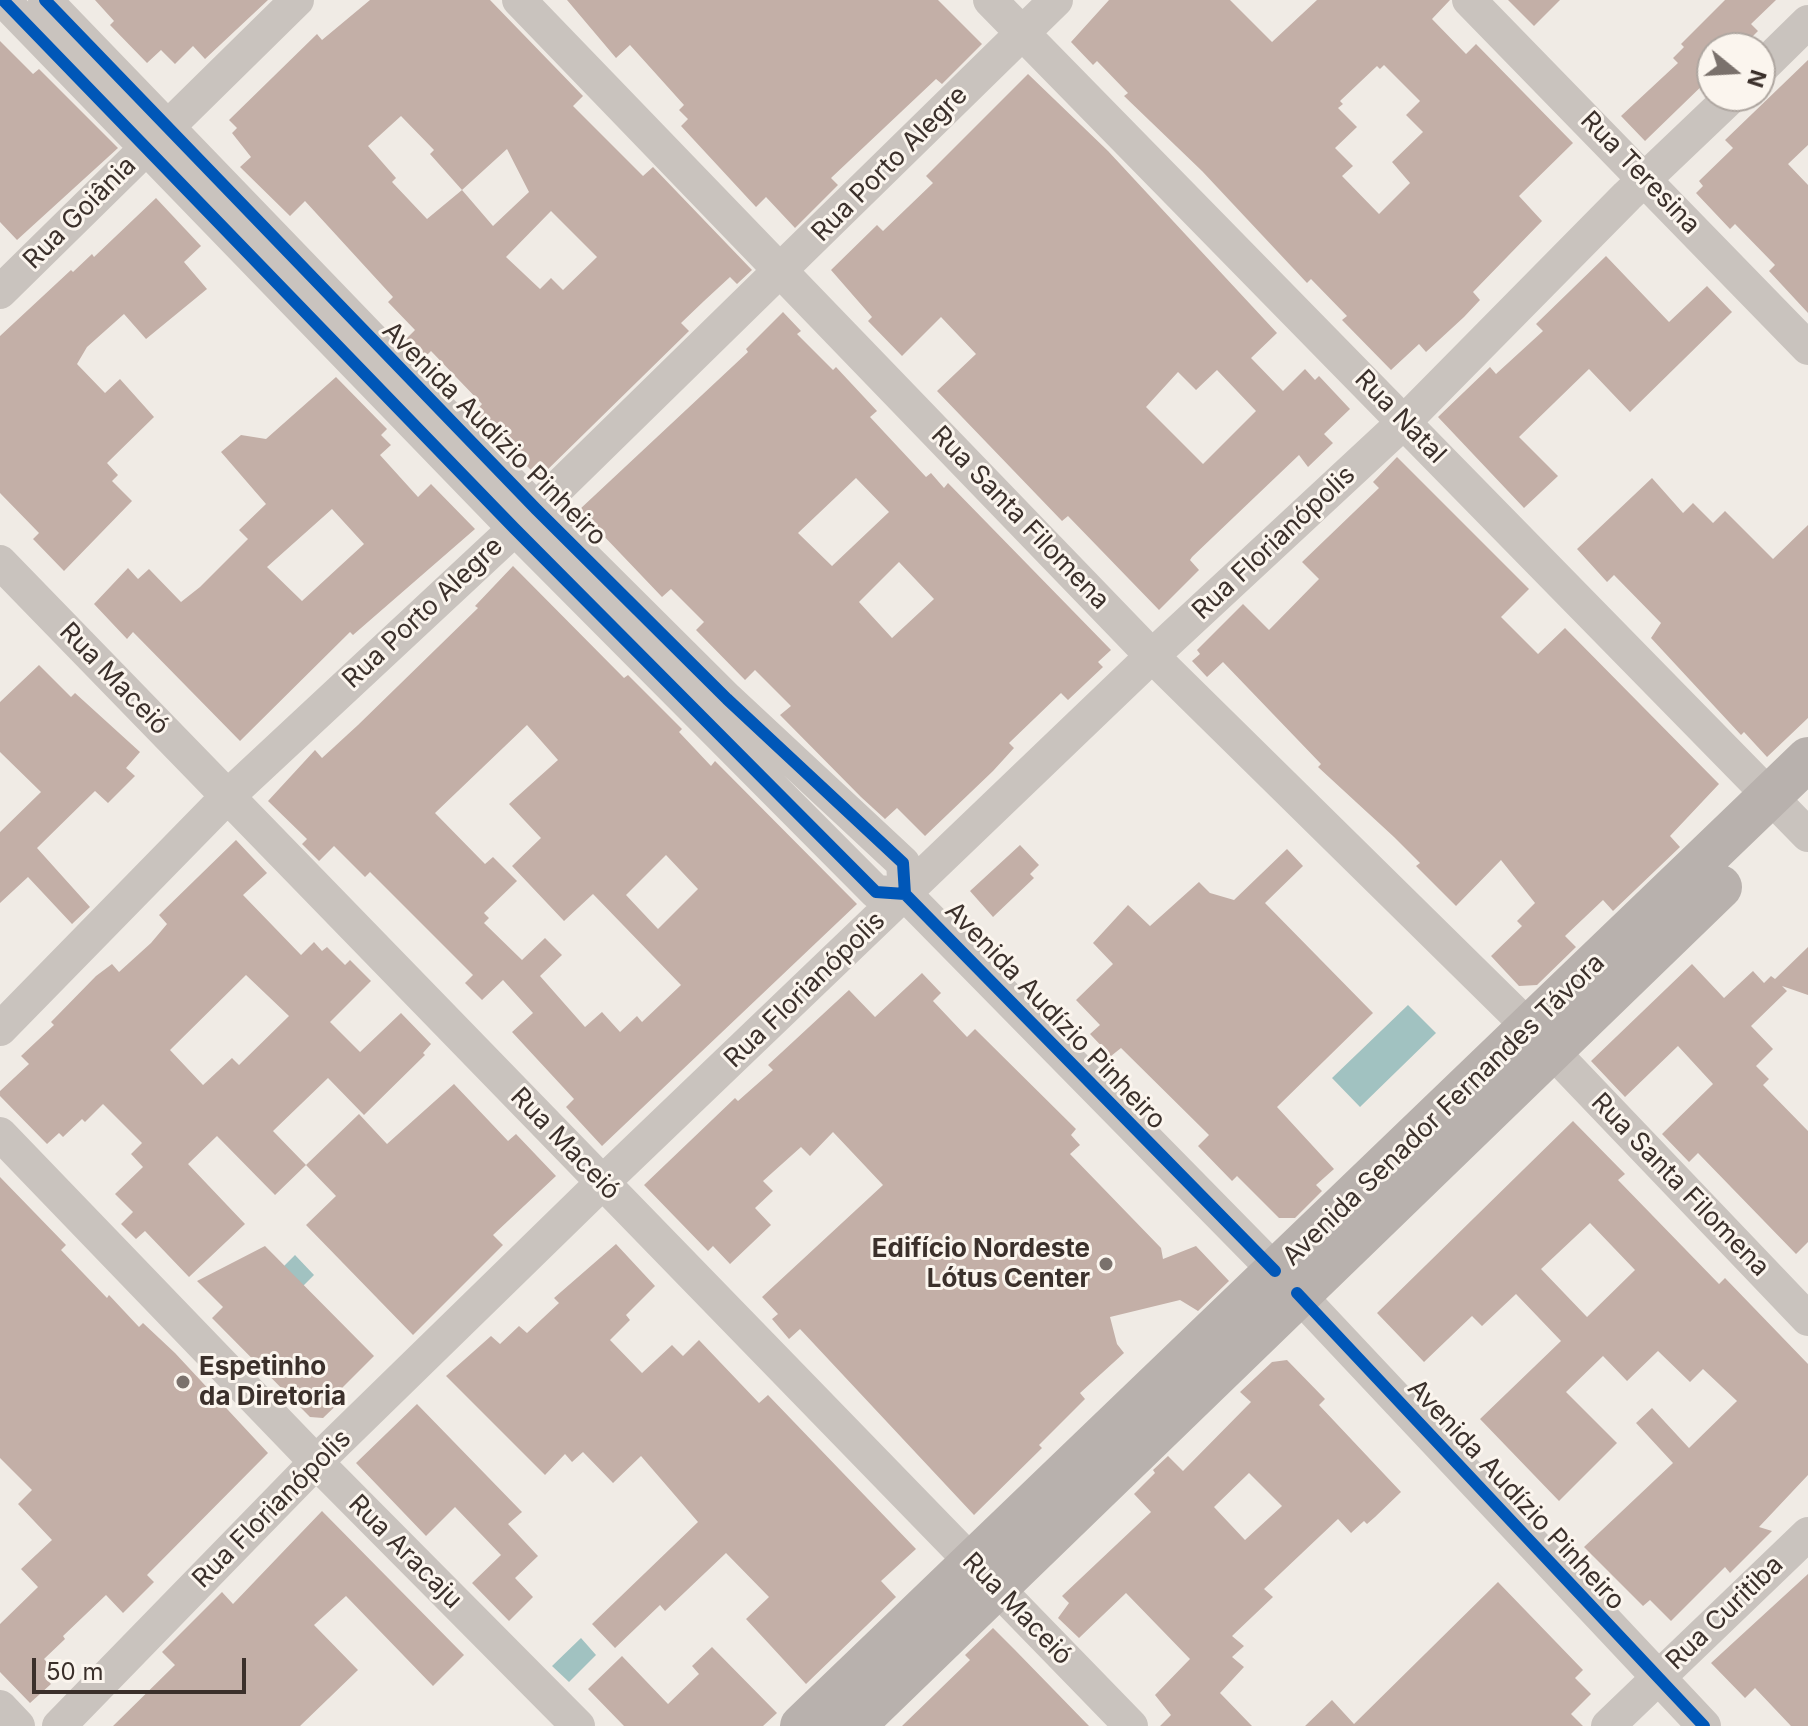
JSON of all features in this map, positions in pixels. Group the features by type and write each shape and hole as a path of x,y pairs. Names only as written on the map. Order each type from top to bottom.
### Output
{"main road":[{"name":"Avenida Senador Fernandes Távora","path":"802,1726 984,1574 1541,1039 1794,813 1808,759"},
{"name":"Avenida Senador Fernandes Távora","path":"853,1726 984,1574"}],"street":[{"name":"Avenida Audízio Pinheiro","path":"45,0 156,138"},
{"name":"Rua Goiânia","path":"0,292 297,0"},
{"name":"Rua Santa Filomena","path":"519,0 1152,656 1541,1039 1808,1319"},
{"name":"Rua Natal","path":"990,0 1794,813"},
{"name":"Rua Porto Alegre","path":"0,1029 227,797 525,518 1056,0"},
{"name":"Rua Teresina","path":"1469,0 1647,178 1808,348"},
{"name":"Avenida Audízio Pinheiro","path":"8,2 156,138 525,518 717,708 876,892 905,894 1286,1282 1704,1726"},
{"path":"1776,53 1808,22"},
{"name":"Rua Florianópolis","path":"59,1726 316,1462 602,1183 1152,656 1405,421 1715,112"},
{"name":"Rua Maceió","path":"0,562 1131,1726"},
{"name":"Rua Aracaju","path":"0,1134 316,1462 578,1726"},
{"name":"Rua Curitiba","path":"1608,1726 1808,1534"},
{"path":"0,1707 18,1726"}],"water":[{"path":"1408,1005 1436,1033 1360,1107 1332,1078"},
{"path":"295,1255 314,1275 301,1288 283,1267"},
{"path":"581,1638 596,1655 569,1682 552,1666"}],"building":[{"path":"95,0 268,0 205,59 193,46 175,64 161,50 147,63 110,25 114,21"},
{"path":"370,0 490,0 583,96 573,106 643,176 653,167 752,270 737,284 730,277 681,323 689,331 539,478 474,413 482,404 431,351 424,358 406,339 415,330 388,302 393,297 305,201 290,216 240,167 251,157 232,133 237,128 229,120 317,34 322,40","holes":["401,116 434,150 430,154 462,190 427,219 392,182 396,178 368,146","507,149 529,192 493,226 462,190","551,211 597,257 563,290 551,278 540,289 506,257"]},
{"path":"567,0 938,0 982,44 942,84 936,79 831,178 838,185 795,228 766,197 756,207 681,126 688,119 679,110 684,105 630,45 616,58"},
{"path":"1109,0 1230,0 1272,42 1317,0 1450,0 1432,19 1466,54 1476,44 1573,143 1519,196 1542,221 1473,292 1480,300 1426,352 1419,344 1391,370 1342,320 1347,316 1311,279 1307,283 1202,171 1124,96 1128,93 1097,61 1093,65 1071,42","holes":["1384,65 1420,101 1406,115 1423,132 1392,162 1410,183 1379,214 1342,176 1353,166 1335,148 1357,127 1338,108 1343,104 1340,101 1377,66 1380,69"]},
{"path":"1508,0 1560,0 1534,26"},
{"path":"1725,0 1776,0 1751,24 1757,32 1696,32 1696,92 1645,141 1621,116 1678,63 1673,58 1684,47 1681,44"},
{"path":"0,41 33,74 39,69 118,148 17,240 0,222"},
{"path":"1808,60 1808,145 1788,164 1808,185 1808,313 1769,271 1775,265 1735,224 1730,229 1696,193 1703,186 1699,181 1733,148 1725,140 1754,112 1776,112 1776,91"},
{"path":"1028,74 1108,151 1277,333 1251,358 1283,391 1305,369 1315,380 1319,376 1350,409 1324,434 1333,443 1308,467 1299,455 1192,557 1190,560 1199,570 1159,610 1068,516 1062,521 937,391 976,354 941,317 902,356 868,321 872,317 831,270 877,225 883,231 933,183 926,176","holes":["1217,370 1256,411 1203,464 1146,407 1178,372 1196,390"]},
{"path":"156,198 201,246 184,262 207,289 146,339 124,314 87,347 77,364 105,393 120,379 154,417 107,463 118,475 112,481 132,501 64,571 33,539 39,533 0,493 0,336 71,270 73,272 92,254 94,257"},
{"path":"1606,256 1669,322 1707,286 1732,312 1630,412 1589,369 1519,437 1558,476 1524,508 1438,417 1490,367 1496,374 1543,331 1536,324"},
{"path":"783,312 801,331 797,334 833,370 836,367 877,411 870,417 926,477 931,473 944,488 948,483 1111,650 1098,662 1103,667 1068,700 1061,693 1009,743 1014,748 925,836 897,808 885,819 861,797 780,715 791,706 755,670 745,680 696,630 704,622 671,589 662,597 579,510 748,352 746,349","holes":["856,478 889,512 832,566 798,533","899,562 934,599 892,638 859,602"]},
{"path":"336,377 387,429 381,435 391,445 380,455 418,497 431,484 475,529 353,635 350,632 240,741 133,632 127,639 94,604 128,568 138,579 149,569 181,602 200,587 248,539 239,530 266,504 221,452 241,435 266,439","holes":["332,509 364,544 302,601 267,567"]},
{"path":"1397,457 1529,589 1501,617 1538,654 1565,628 1719,784 1670,836 1680,847 1613,911 1603,900 1565,936 1576,947 1537,985 1519,986 1491,956 1522,926 1517,921 1535,903 1501,860 1456,906 1416,866 1420,863 1318,767 1321,764 1223,662 1207,677 1192,661 1200,654 1197,650 1243,604 1269,630 1319,579 1302,562 1379,488 1373,482"},
{"path":"1652,478 1683,513 1693,503 1713,523 1725,511 1773,559 1808,525 1808,718 1767,757 1744,732 1741,735 1651,638 1661,623 1614,575 1607,582 1577,549"},
{"path":"513,566 624,678 628,675 682,729 679,732 711,766 715,761 857,904 602,1146 566,1107 574,1099 512,1032 533,1013 503,980 482,1000 465,983 473,975 370,872 365,877 334,846 319,861 302,844 307,839 268,801 315,750 322,758 358,725 478,608 475,606","holes":["527,725 558,760 509,804 541,838 512,866 564,921 593,894 681,985 642,1022 637,1016 620,1032 602,1012 585,1027 540,976 562,955 545,938 522,960 484,923 489,918 484,913 517,881 493,857 485,864 435,813","666,855 698,889 658,929 626,895"]},
{"path":"39,665 71,697 75,693 140,752 126,768 135,776 108,803 95,791 37,848 90,907 72,924 28,877 0,903 0,832 41,792 0,752 0,702"},
{"path":"236,840 267,873 243,895 301,955 314,942 322,951 327,947 345,965 350,960 371,981 330,1022 360,1052 401,1013 431,1044 423,1053 425,1055 364,1115 328,1078 273,1131 306,1165 275,1195 217,1136 188,1164 245,1224 189,1277 145,1231 136,1239 121,1224 133,1212 115,1194 143,1167 131,1154 142,1143 103,1104 85,1122 82,1119 63,1137 59,1133 47,1144 0,1096 0,1091 29,1064 21,1056 54,1025 51,1022 96,976 112,964 119,972 151,943 167,924 159,915","holes":["246,975 289,1016 239,1065 232,1058 203,1085 170,1050"]},
{"path":"1020,845 1039,865 1030,874 1034,878 993,917 970,891"},
{"path":"1287,849 1303,866 1265,903 1373,1013 1277,1107 1334,1169 1316,1185 1322,1191 1295,1218 1279,1218 1237,1176 1232,1181 1198,1146 1209,1135 1121,1048 1111,1056 1090,1034 1100,1025 1076,1000 1113,964 1093,943 1128,905 1150,926 1199,882 1210,893 1234,900"},
{"path":"1808,947 1808,995 1782,986 1787,991 1751,1026 1773,1049 1756,1066 1769,1079 1763,1085 1808,1131 1808,1242 1796,1254 1698,1153 1689,1162 1662,1134 1713,1084 1678,1046 1625,1097 1591,1061 1692,964 1724,998 1753,971 1764,983 1771,976 1775,979"},
{"path":"922,973 941,993 933,1001 967,1037 975,1029 1076,1129 1071,1135 1080,1145 1070,1154 1161,1248 1163,1259 1196,1246 1229,1281 1198,1311 1180,1300 1110,1317 1117,1344 1124,1353 1080,1393 1085,1399 1039,1445 1042,1448 974,1515 800,1329 789,1339 772,1319 778,1314 762,1297 883,1185 833,1132 810,1156 801,1147 763,1181 773,1191 755,1208 771,1225 730,1264 713,1246 708,1251 644,1185 735,1098 738,1101 773,1070 768,1065 849,990 875,1017"},
{"path":"454,1084 508,1141 516,1134 556,1176 493,1235 503,1245 413,1335 306,1225 336,1196 306,1165 359,1114 387,1144"},
{"path":"1573,1121 1625,1174 1618,1180 1719,1284 1725,1278 1808,1364 1808,1475 1759,1527 1772,1531 1730,1573 1725,1567 1671,1621 1650,1600 1643,1606 1584,1547 1673,1463 1636,1423 1652,1408 1689,1448 1737,1401 1703,1369 1690,1382 1658,1351 1627,1381 1603,1356 1566,1392 1617,1443 1559,1501 1480,1419 1561,1341 1516,1294 1482,1326 1472,1316 1424,1362 1377,1313","holes":["1590,1223 1635,1270 1587,1317 1541,1269"]},
{"path":"0,1177 66,1245 61,1250 107,1298 109,1295 139,1327 143,1323 175,1353 268,1453 147,1575 154,1582 123,1613 106,1595 63,1636 65,1639 44,1659 52,1668 44,1676 51,1684 30,1703 0,1672 0,1624 38,1587 21,1569 52,1540 18,1504 32,1490 0,1458"},
{"path":"616,1244 655,1286 626,1315 630,1320 610,1340 642,1373 672,1345 683,1356 699,1340 759,1403 768,1395 916,1549 881,1581 896,1597 806,1684 746,1619 769,1597 726,1553 665,1611 660,1605 615,1648 592,1624 698,1522 641,1456 613,1483 583,1452 572,1462 565,1454 545,1475 446,1376 491,1336 500,1344 519,1326 527,1333 559,1303 554,1298"},
{"path":"265,1246 374,1356 341,1389 347,1395 323,1418 310,1417 212,1318 223,1307 197,1281"},
{"path":"1287,1360 1325,1399 1319,1405 1401,1492 1367,1524 1364,1521 1351,1533 1338,1519 1264,1589 1273,1597 1232,1636 1244,1646 1232,1657 1244,1667 1220,1693 1252,1726 1160,1726 1171,1715 1155,1695 1190,1659 1126,1593 1079,1638 1058,1618 1069,1603 1062,1596 1151,1512 1134,1494 1155,1473 1153,1470 1168,1456 1183,1471 1251,1402 1240,1392 1272,1362","holes":["1249,1473 1282,1506 1245,1540 1214,1507"]},
{"path":"417,1404 522,1512 508,1524 538,1556 515,1578 533,1597 509,1621 472,1583 501,1555 455,1507 426,1536 356,1463"},
{"path":"322,1511 464,1655 433,1686 346,1596 314,1625 358,1670 300,1726 113,1726 175,1665 162,1652 222,1592 233,1604"},
{"path":"1808,1574 1808,1726 1791,1726 1755,1688 1745,1698 1711,1663"},
{"path":"1498,1582 1583,1670 1575,1678 1591,1694 1571,1714 1583,1726 1305,1726 1332,1700 1354,1724"},
{"path":"993,1628 1089,1726 902,1726 970,1660 965,1655"},
{"path":"712,1647 777,1713 763,1726 624,1726 588,1689 622,1656 668,1704 699,1674 692,1666"}],"cycle path":[{"path":"3,0 514,528 876,892 905,894 1275,1271"},
{"path":"45,0 536,509 727,699 903,863 905,894"},
{"path":"1297,1293 1704,1726"}],"place":[{"name":"Edifício Nordeste Lótus Center","path":"1106,1264"},
{"name":"Espetinho da Diretoria","path":"183,1382"}]}
